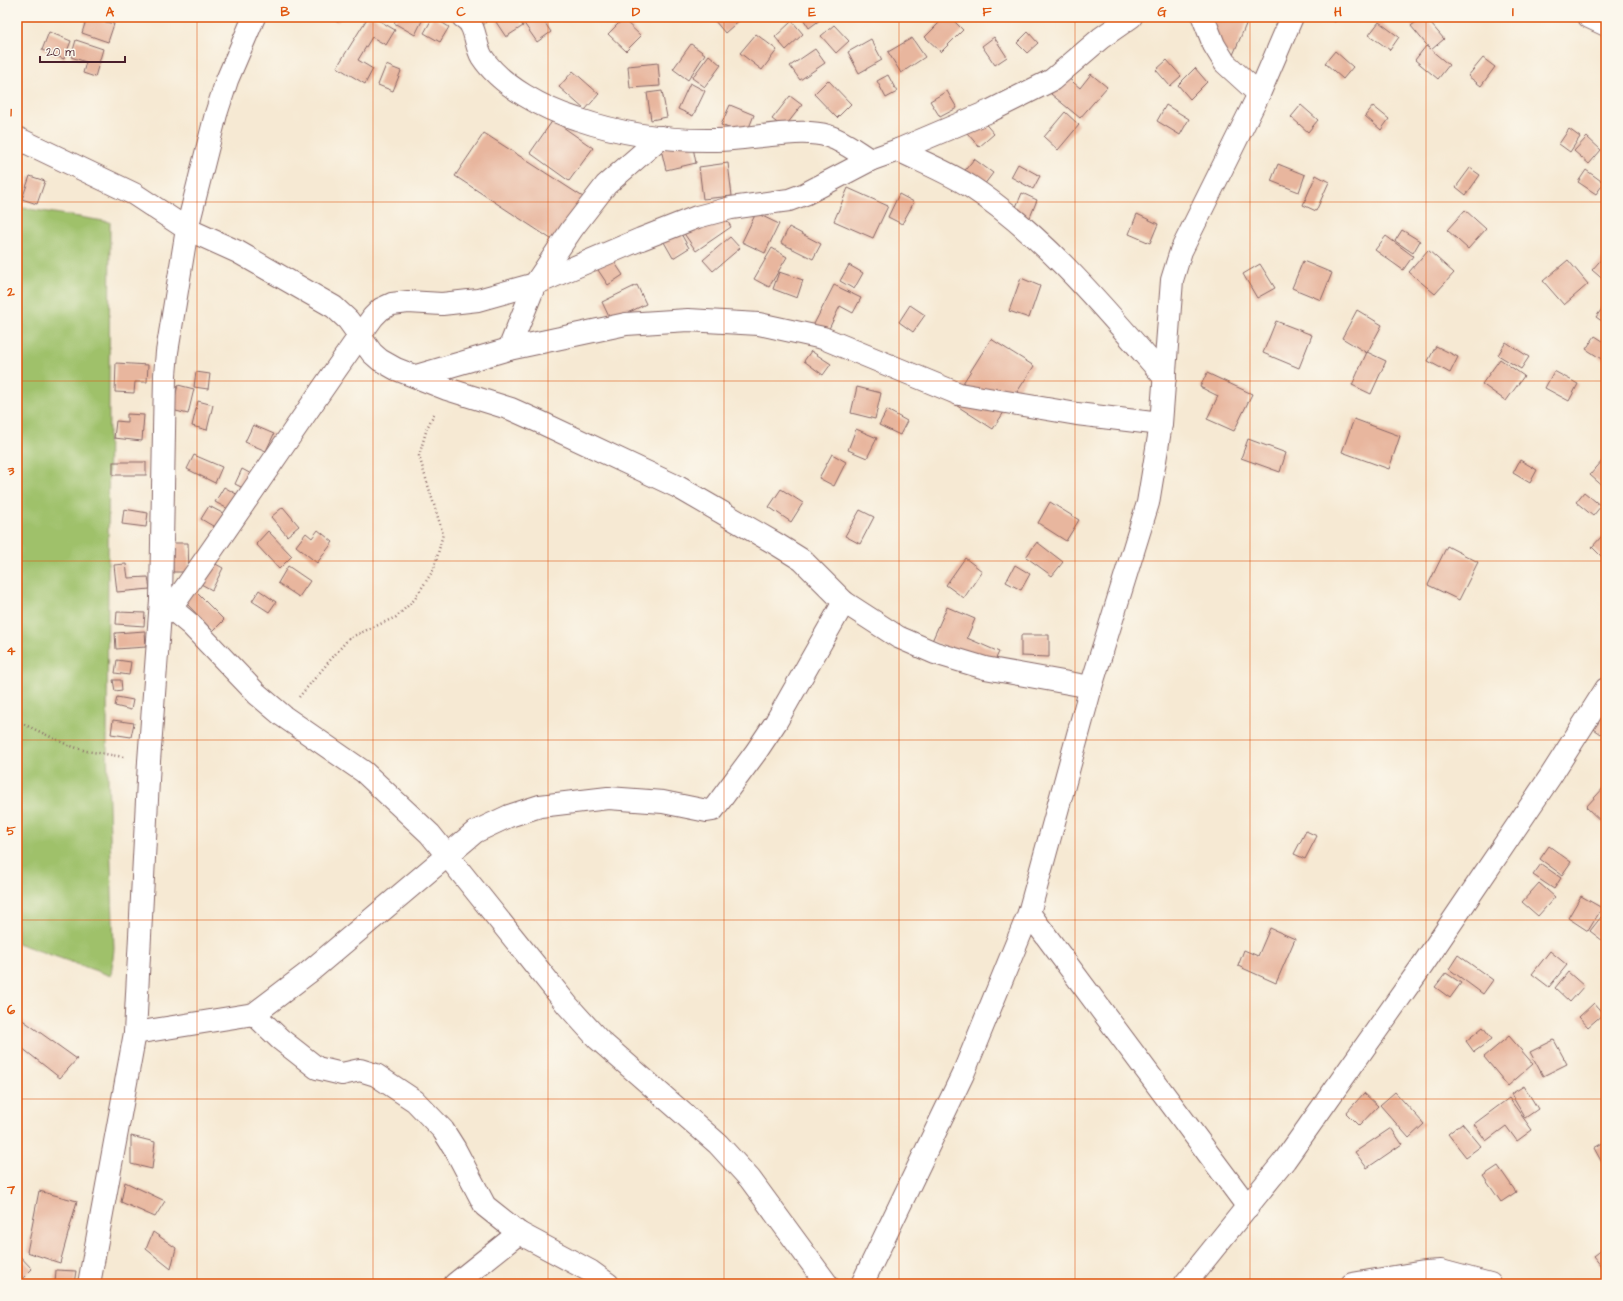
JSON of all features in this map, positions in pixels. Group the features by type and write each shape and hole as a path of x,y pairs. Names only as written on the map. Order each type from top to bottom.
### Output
{"street":[{"path":"89,1284 135,1033 149,761 166,604 165,376 167,352 187,229 218,108 227,80 254,17"},
{"path":"463,17 472,28 482,56 492,68 520,92 542,106 577,120 631,133 661,137 717,140 810,133 827,136 843,142 870,160"},
{"path":"166,604 236,516 296,424 359,336 381,309 392,304 408,302 442,304 478,300 535,284 697,217 731,208 789,200 805,194 870,160 898,150 990,111 1052,80 1100,38 1131,17"},
{"path":"1203,17 1214,45 1225,63 1259,94"},
{"path":"862,1284 963,1074 1029,913 1091,687 1148,503 1161,424 1168,310 1172,280 1181,251 1259,94 1292,17"},
{"path":"1589,17 1606,24"},
{"path":"509,349 535,284 572,229 606,185 661,137"},
{"path":"17,138 134,194 187,229 245,255 334,307 348,320 359,336 380,360 396,369 447,389 511,409 678,487 778,544 802,560 844,602 898,637 935,653 984,668 1091,687"},
{"path":"898,150 970,187 1026,229 1099,301 1165,378"},
{"path":"416,376 509,349 626,324 688,320 759,324 823,338 959,394 1077,414 1161,424"},
{"path":"135,1033 254,1014 308,973 475,832 508,816 540,806 608,798 663,802 707,811 713,810 756,752 776,722 844,602"},
{"path":"166,604 190,626 257,694 283,716 364,772 418,823 448,856 568,1006 598,1039 718,1144 750,1179 827,1284"},
{"path":"1185,1284 1285,1160 1422,966 1550,777 1606,689"},
{"path":"1029,913 1248,1207"},
{"path":"254,1014 280,1038 317,1068 342,1074 360,1070 376,1075 415,1101 443,1130 455,1149 485,1206 519,1233 590,1271 608,1284"},
{"path":"455,1284 519,1233"},
{"path":"1352,1284 1424,1272 1441,1271 1490,1284"}],"path":[{"path":"283,716 350,638 396,617 414,600 434,569 443,534 419,456 426,428 447,389"},
{"path":"17,721 86,752 149,761"}],"green space":[{"path":"17,207 110,222 107,748 114,949 111,976 17,943"}],"building":[{"path":"87,17 114,24 108,42 82,33"},
{"path":"329,17 341,17 338,22"},
{"path":"368,17 373,17 395,30 386,45 372,37 358,60 373,69 365,84 337,67"},
{"path":"397,17 424,17 415,35 394,23"},
{"path":"433,17 449,27 440,42 424,33"},
{"path":"471,17 490,17 481,28"},
{"path":"504,17 518,17 523,26 506,37 496,22"},
{"path":"530,17 541,17 551,32 537,42 523,22"},
{"path":"719,17 743,17 725,33 715,21"},
{"path":"802,17 824,17 809,28"},
{"path":"945,17 950,17 963,30 941,52 925,37"},
{"path":"988,17 998,17 993,22"},
{"path":"1213,17 1235,17 1247,22 1233,55 1202,42"},
{"path":"1327,17 1338,17 1335,22"},
{"path":"1422,17 1425,17 1444,39 1431,50 1449,65 1438,79 1415,60 1426,46 1430,49 1411,26"},
{"path":"623,19 641,36 626,51 608,34"},
{"path":"792,21 803,34 786,50 775,37"},
{"path":"1379,22 1399,37 1390,50 1369,35"},
{"path":"834,25 849,41 836,53 821,36"},
{"path":"49,32 71,41 64,59 42,50"},
{"path":"1028,32 1038,43 1027,53 1017,43"},
{"path":"756,34 777,50 762,70 740,53"},
{"path":"994,37 1007,57 995,65 982,46"},
{"path":"912,38 925,57 901,73 888,52"},
{"path":"871,39 882,60 859,73 848,52"},
{"path":"76,40 103,49 95,77 83,73 86,62 71,57"},
{"path":"691,44 705,54 688,80 673,69"},
{"path":"815,49 825,63 800,80 790,66"},
{"path":"1335,51 1353,67 1343,79 1325,63"},
{"path":"709,55 721,65 705,87 692,78"},
{"path":"1483,58 1495,67 1481,86 1468,76"},
{"path":"1167,60 1181,76 1170,86 1156,70"},
{"path":"658,63 660,86 630,88 628,66"},
{"path":"386,65 401,71 393,91 378,85"},
{"path":"1195,68 1207,82 1190,99 1178,85"},
{"path":"573,71 599,94 585,110 559,87"},
{"path":"1091,74 1107,87 1080,118 1051,94 1067,77 1080,88"},
{"path":"888,75 897,92 886,98 877,81"},
{"path":"828,80 851,104 837,118 814,94"},
{"path":"690,83 705,91 693,116 678,109"},
{"path":"662,91 667,117 651,120 647,93"},
{"path":"947,91 957,108 940,117 930,101"},
{"path":"790,96 802,105 784,128 772,119"},
{"path":"730,105 754,115 746,135 721,125"},
{"path":"1166,105 1189,119 1180,135 1157,121"},
{"path":"1301,105 1318,120 1308,132 1291,117"},
{"path":"1373,106 1389,119 1381,130 1365,116"},
{"path":"1065,112 1079,125 1058,150 1044,137"},
{"path":"977,114 994,134 979,147 962,127"},
{"path":"553,120 593,148 569,181 530,153"},
{"path":"1569,129 1580,137 1570,152 1559,144"},
{"path":"484,133 583,197 554,241 455,176"},
{"path":"1587,137 1601,150 1589,164 1574,151"},
{"path":"692,142 696,163 666,170 661,149"},
{"path":"974,159 993,173 981,189 962,174"},
{"path":"728,163 732,196 703,199 699,167"},
{"path":"1018,164 1040,176 1033,189 1011,177"},
{"path":"1278,164 1305,175 1299,192 1271,181"},
{"path":"1470,168 1480,175 1466,195 1456,187"},
{"path":"1586,170 1604,183 1596,194 1578,182"},
{"path":"1316,175 1329,182 1316,211 1303,205"},
{"path":"30,176 45,181 37,204 22,199"},
{"path":"848,188 888,206 873,238 834,221"},
{"path":"1022,193 1037,200 1029,220 1013,214"},
{"path":"899,194 914,202 902,224 888,217"},
{"path":"719,208 731,227 696,251 683,232"},
{"path":"1465,210 1486,229 1468,249 1447,230"},
{"path":"756,213 779,224 765,253 742,242"},
{"path":"1137,214 1158,224 1150,243 1129,234"},
{"path":"676,225 689,248 673,258 660,235"},
{"path":"789,227 821,244 813,259 781,243"},
{"path":"1402,230 1420,241 1413,253 1395,241"},
{"path":"1386,236 1413,256 1403,270 1375,250"},
{"path":"730,237 740,248 713,271 703,260"},
{"path":"772,248 787,257 769,287 754,279"},
{"path":"1428,250 1454,273 1435,294 1409,272"},
{"path":"609,254 623,275 608,285 594,264"},
{"path":"1605,255 1606,256 1606,282 1592,270"},
{"path":"1568,260 1588,284 1564,305 1543,281"},
{"path":"1303,261 1332,273 1321,300 1292,288"},
{"path":"1260,264 1275,288 1257,298 1243,274"},
{"path":"849,265 863,273 854,289 840,281"},
{"path":"779,272 803,280 797,298 773,289"},
{"path":"1021,278 1040,286 1029,318 1009,311"},
{"path":"637,285 646,304 611,321 602,302"},
{"path":"834,285 861,298 853,313 840,306 827,333 813,326"},
{"path":"1606,303 1606,324 1596,317"},
{"path":"910,305 925,315 913,332 899,322"},
{"path":"1357,310 1382,325 1367,353 1342,338"},
{"path":"1276,321 1312,335 1299,368 1263,353"},
{"path":"1595,336 1606,343 1606,362 1586,349"},
{"path":"991,339 1034,366 993,429 951,402"},
{"path":"1506,342 1529,357 1521,369 1498,355"},
{"path":"1436,346 1458,357 1450,373 1428,361"},
{"path":"811,351 831,364 823,375 804,361"},
{"path":"1367,352 1386,361 1371,394 1352,385"},
{"path":"1500,359 1524,376 1506,401 1482,384"},
{"path":"116,363 148,365 147,382 135,382 134,393 115,392"},
{"path":"1554,371 1578,384 1569,401 1545,388"},
{"path":"196,372 210,374 208,389 194,387"},
{"path":"1207,373 1252,394 1234,431 1207,419 1218,396 1200,387"},
{"path":"178,385 194,389 188,414 172,410"},
{"path":"857,387 881,393 875,419 851,413"},
{"path":"198,401 213,405 207,430 192,426"},
{"path":"887,410 907,421 900,435 879,425"},
{"path":"127,414 144,415 142,441 114,438 116,421 127,422"},
{"path":"1354,419 1400,436 1389,469 1342,452"},
{"path":"253,425 274,434 266,451 245,442"},
{"path":"856,429 877,438 867,458 848,450"},
{"path":"1248,439 1286,453 1280,472 1241,458"},
{"path":"832,454 846,462 834,486 819,478"},
{"path":"194,455 222,467 215,483 187,469"},
{"path":"1520,460 1537,470 1530,483 1513,473"},
{"path":"1603,460 1606,463 1606,489 1590,475"},
{"path":"113,462 146,462 146,475 113,475"},
{"path":"242,469 255,476 247,490 235,484"},
{"path":"224,487 240,496 232,511 215,502"},
{"path":"781,489 803,503 791,522 769,507"},
{"path":"1584,492 1601,506 1593,516 1576,502"},
{"path":"1050,502 1079,520 1066,541 1038,523"},
{"path":"209,506 226,515 218,529 201,519"},
{"path":"283,507 299,526 287,536 271,517"},
{"path":"124,509 148,513 146,527 122,524"},
{"path":"860,510 874,517 860,544 845,536"},
{"path":"318,530 333,542 317,563 296,546 306,533 312,538"},
{"path":"268,531 292,556 279,569 256,544"},
{"path":"1602,536 1606,539 1606,561 1592,547"},
{"path":"1037,542 1063,562 1052,576 1026,557"},
{"path":"172,543 188,543 189,572 173,572"},
{"path":"1447,546 1478,562 1459,600 1428,585"},
{"path":"965,558 982,571 964,598 946,585"},
{"path":"212,562 223,568 212,590 201,584"},
{"path":"126,564 128,578 148,577 150,589 117,592 114,565"},
{"path":"1015,565 1030,574 1021,590 1006,582"},
{"path":"288,566 310,581 299,597 278,583"},
{"path":"259,590 276,602 269,612 252,601"},
{"path":"195,591 224,620 213,631 185,602"},
{"path":"947,607 975,619 967,638 999,652 992,667 932,641"},
{"path":"117,612 145,613 144,626 116,624"},
{"path":"145,631 146,647 116,649 115,633"},
{"path":"1021,635 1049,635 1049,657 1021,656"},
{"path":"117,660 131,662 129,675 115,673"},
{"path":"113,680 121,680 122,690 115,691"},
{"path":"117,697 133,700 131,710 115,706"},
{"path":"1597,703 1606,710 1606,727 1601,734 1584,722"},
{"path":"113,720 134,723 131,737 111,734"},
{"path":"1606,785 1606,826 1586,807"},
{"path":"1306,831 1317,836 1305,859 1294,854"},
{"path":"1549,846 1571,862 1562,875 1540,859"},
{"path":"1541,864 1561,878 1554,889 1533,875"},
{"path":"1539,883 1555,897 1538,916 1522,902"},
{"path":"1581,896 1602,908 1588,931 1568,918"},
{"path":"1601,917 1606,921 1606,938 1603,941 1590,931"},
{"path":"1270,928 1295,939 1276,983 1238,966 1244,950 1258,956"},
{"path":"1550,951 1567,965 1549,987 1532,974"},
{"path":"1458,955 1493,980 1483,994 1449,969"},
{"path":"1568,972 1584,986 1570,1002 1555,988"},
{"path":"1446,973 1461,983 1450,998 1435,987"},
{"path":"1594,1003 1603,1014 1588,1027 1579,1017"},
{"path":"17,1016 77,1059 60,1078 17,1044"},
{"path":"1483,1027 1492,1039 1474,1052 1466,1041"},
{"path":"1509,1036 1533,1064 1508,1086 1484,1057"},
{"path":"1554,1040 1567,1064 1543,1076 1530,1052"},
{"path":"1524,1086 1538,1109 1525,1118 1511,1094"},
{"path":"1395,1092 1424,1124 1409,1138 1380,1105"},
{"path":"1364,1093 1378,1106 1359,1126 1346,1113"},
{"path":"1509,1098 1532,1130 1517,1141 1506,1126 1486,1141 1474,1124"},
{"path":"1462,1123 1481,1146 1466,1157 1448,1134"},
{"path":"1391,1128 1402,1144 1367,1168 1355,1152"},
{"path":"131,1136 155,1142 152,1169 131,1164"},
{"path":"1606,1141 1606,1170 1594,1148"},
{"path":"1498,1166 1516,1192 1501,1202 1483,1176"},
{"path":"125,1182 165,1201 155,1217 121,1202"},
{"path":"39,1191 77,1201 60,1263 27,1252"},
{"path":"153,1232 176,1248 171,1269 146,1249"},
{"path":"1606,1246 1606,1265 1602,1267 1593,1256"},
{"path":"17,1253 32,1269 17,1284"},
{"path":"56,1270 76,1271 74,1284 55,1284"}]}
